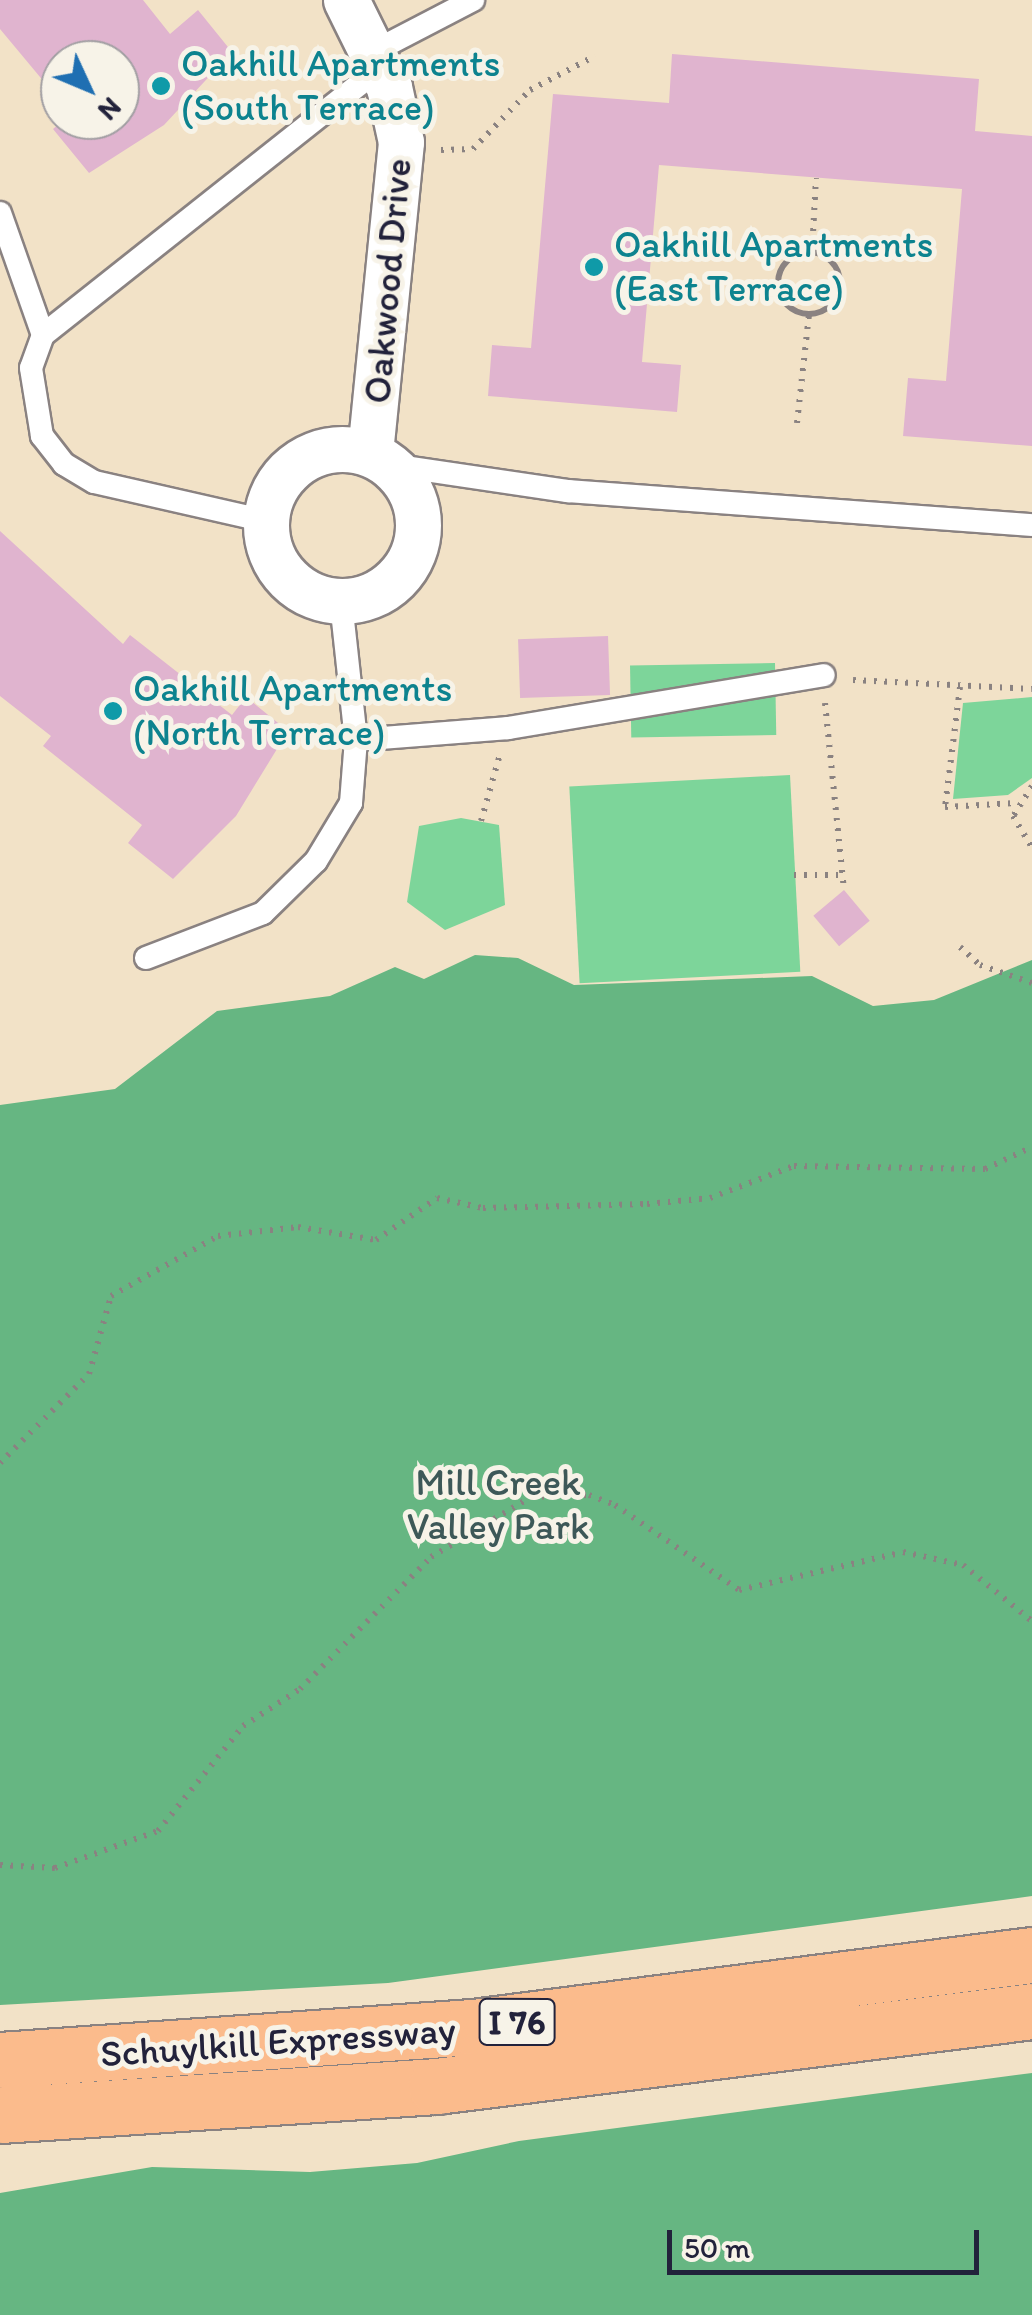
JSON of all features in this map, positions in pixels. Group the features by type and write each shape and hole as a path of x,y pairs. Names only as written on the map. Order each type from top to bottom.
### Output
{"highway":[{"name":"Schuylkill Expressway","path":"0,2060 473,2028 1032,1955"},
{"name":"Schuylkill Expressway","path":"0,2115 436,2086 1032,2011"}],"street":[{"name":"Oakwood Drive","path":"266,521 270,498 301,460 323,450 380,459 401,142 377,60 346,0"},
{"path":"266,521 278,568 317,598 341,602 382,592 414,551 415,500 380,459"}],"lane":[{"path":"43,335 377,60 473,0"},
{"path":"0,213 43,335 30,403 64,464 94,482 266,521"},
{"path":"380,459 568,491 1032,525"},
{"path":"146,958 263,912 316,860 351,804 356,740 341,602"},
{"path":"356,740 508,728 824,674"}],"path":[{"path":"401,142 472,149 530,90 595,56"},
{"path":"812,252 816,178"},
{"path":"812,252 829,259 840,284 827,308 809,314 790,308 777,281 792,256 812,252"},
{"path":"797,423 809,314"},
{"path":"844,890 824,674 960,688 1032,688"},
{"path":"960,688 945,808 1016,803 1032,786"},
{"path":"480,822 508,728"},
{"path":"1016,803 1016,832 1032,848"},
{"path":"794,875 842,875"},
{"path":"960,946 980,965 1032,983"},
{"path":"0,1463 90,1374 111,1296 218,1236 298,1226 376,1240 437,1198 482,1208 647,1204 710,1198 794,1166 985,1169 1032,1148"},
{"path":"0,1865 72,1864 158,1831 243,1726 300,1689 431,1558 531,1497 589,1495 615,1505 739,1590 903,1552 962,1566 1032,1621"}],"green space":[{"path":"775,663 776,735 631,738 630,666"},
{"path":"1032,697 1032,778 1008,795 953,799 963,703"},
{"path":"790,775 800,972 580,983 569,787"},
{"path":"461,818 499,825 505,905 445,930 407,902 419,826"},
{"name":"Mill Creek Valley Park","path":"475,955 518,958 574,985 812,976 873,1006 934,1000 1032,960 1032,1896 388,1983 0,2005 0,1105 115,1089 217,1011 330,996 395,967 424,979"},
{"path":"1032,2073 1032,2315 0,2315 0,2193 152,2167 310,2172 417,2163 519,2141"}],"building":[{"name":"Oakhill Apartments (South Terrace)","path":"0,0 143,0 170,34 198,10 232,52 164,125 89,173 62,140 140,140 140,40 40,40 40,77 0,29"},
{"name":"Oakhill Apartments (East Terrace)","path":"672,54 979,79 975,131 1032,136 1032,446 903,436 908,378 946,381 962,189 659,165 642,362 681,365 677,412 488,396 492,345 531,348 553,94 669,103"},
{"name":"Oakhill Apartments (North Terrace)","path":"0,531 123,644 130,635 232,715 246,697 288,731 236,816 173,879 128,843 142,825 43,746 51,736 0,696"},
{"path":"608,636 610,695 520,698 518,639"},
{"path":"844,890 870,921 839,946 813,916"}],"place":[{"name":"Oakhill Apartments (South Terrace)","path":"161,86"},
{"name":"Oakhill Apartments (East Terrace)","path":"594,267"},
{"name":"Oakhill Apartments (North Terrace)","path":"113,711"}]}
